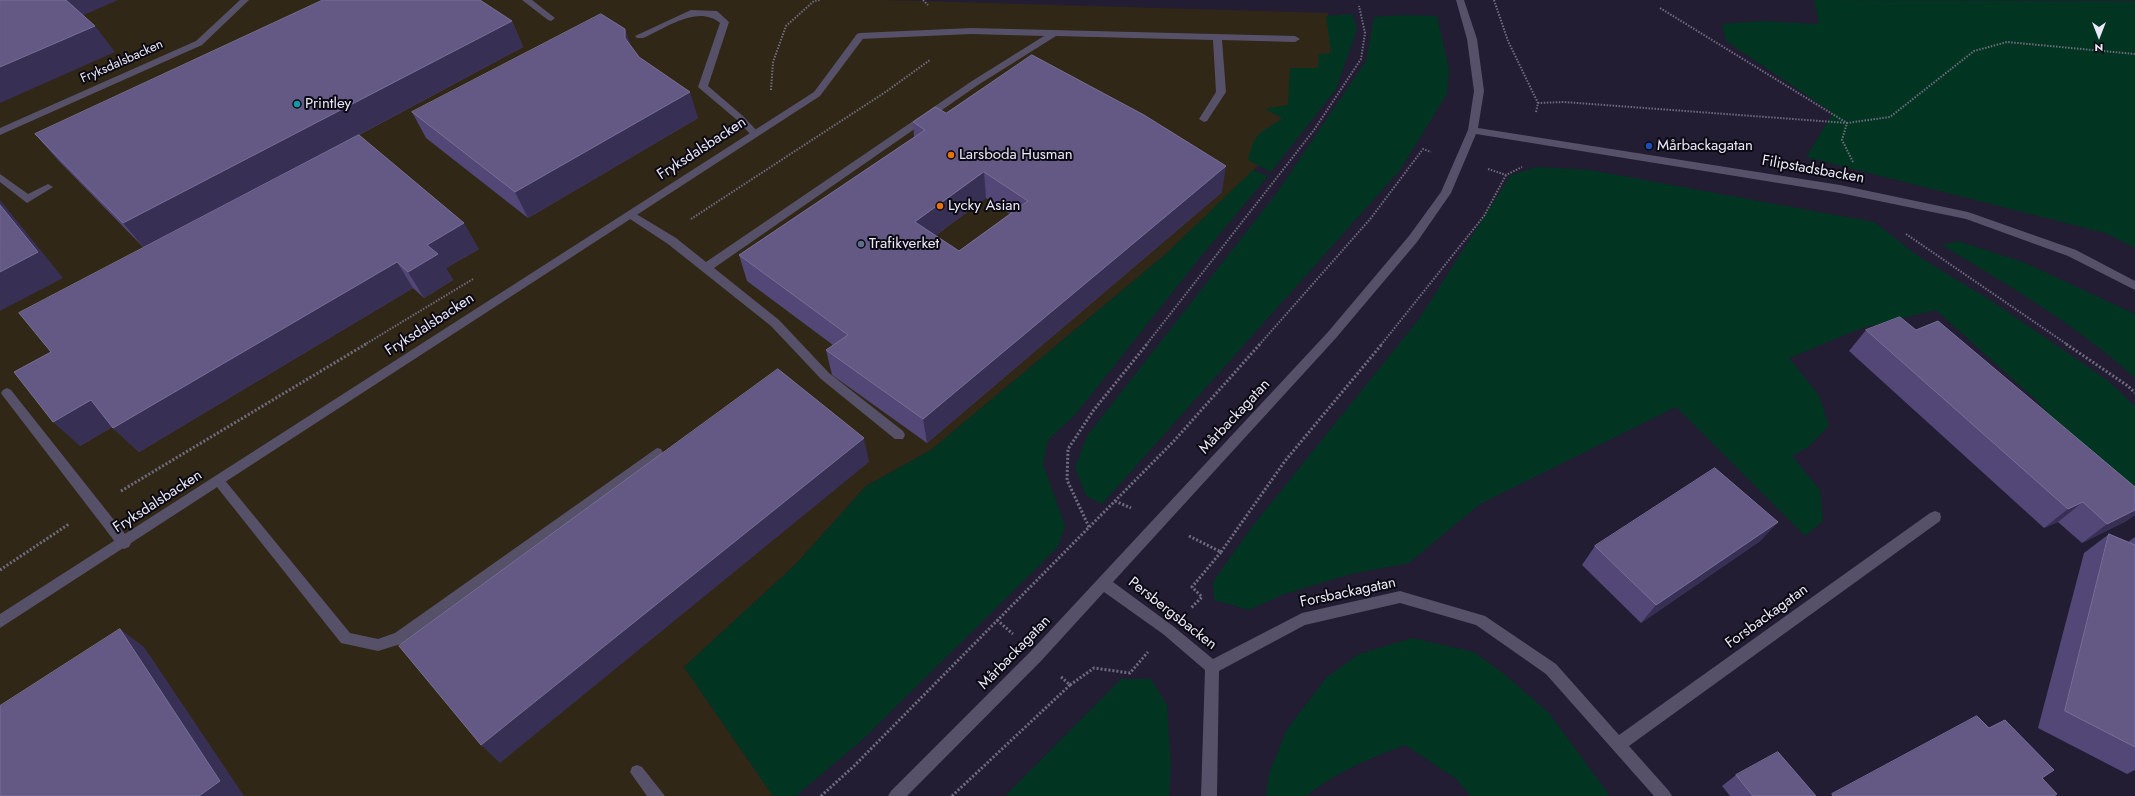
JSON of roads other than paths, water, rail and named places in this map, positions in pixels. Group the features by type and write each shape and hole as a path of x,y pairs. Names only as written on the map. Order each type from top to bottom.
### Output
{"street":[{"name":"Fryksdalsbacken","path":"0,132 199,43 245,0"},
{"path":"526,0 551,18"},
{"name":"Mårbackagatan","path":"896,796 1036,656 1332,335 1414,239 1446,194 1473,130 1480,91 1472,39 1460,0"},
{"path":"640,36 691,13 714,13 725,22 702,87 740,118 755,134"},
{"name":"Fryksdalsbacken","path":"0,622 219,482 817,94 860,36 948,32 1054,33"},
{"path":"706,268 975,82 1054,33 1295,39"},
{"path":"1204,119 1221,92 1217,37"},
{"name":"Filipstadsbacken","path":"1473,130 1840,189 1968,216 2072,253 2135,286"},
{"path":"0,177 27,199 48,187"},
{"path":"629,215 664,236 775,323 825,376 899,435"},
{"path":"7,393 124,543"},
{"path":"219,482 346,638 378,644 399,638 657,453"},
{"name":"Forsbackagatan","path":"1619,744 1935,517"},
{"name":"Persbergsbacken","path":"1103,583 1168,630 1212,667 1209,796"},
{"name":"Forsbackagatan","path":"1212,667 1302,619 1400,597 1480,620 1551,669 1664,796"},
{"path":"638,772 657,796"}],"place":[{"name":"Printley","path":"297,104"},
{"name":"Mårbackagatan","path":"1649,146"},
{"name":"Larsboda Husman","path":"951,155"},
{"name":"Lycky Asian","path":"940,206"},
{"name":"Trafikverket","path":"861,244"}]}
